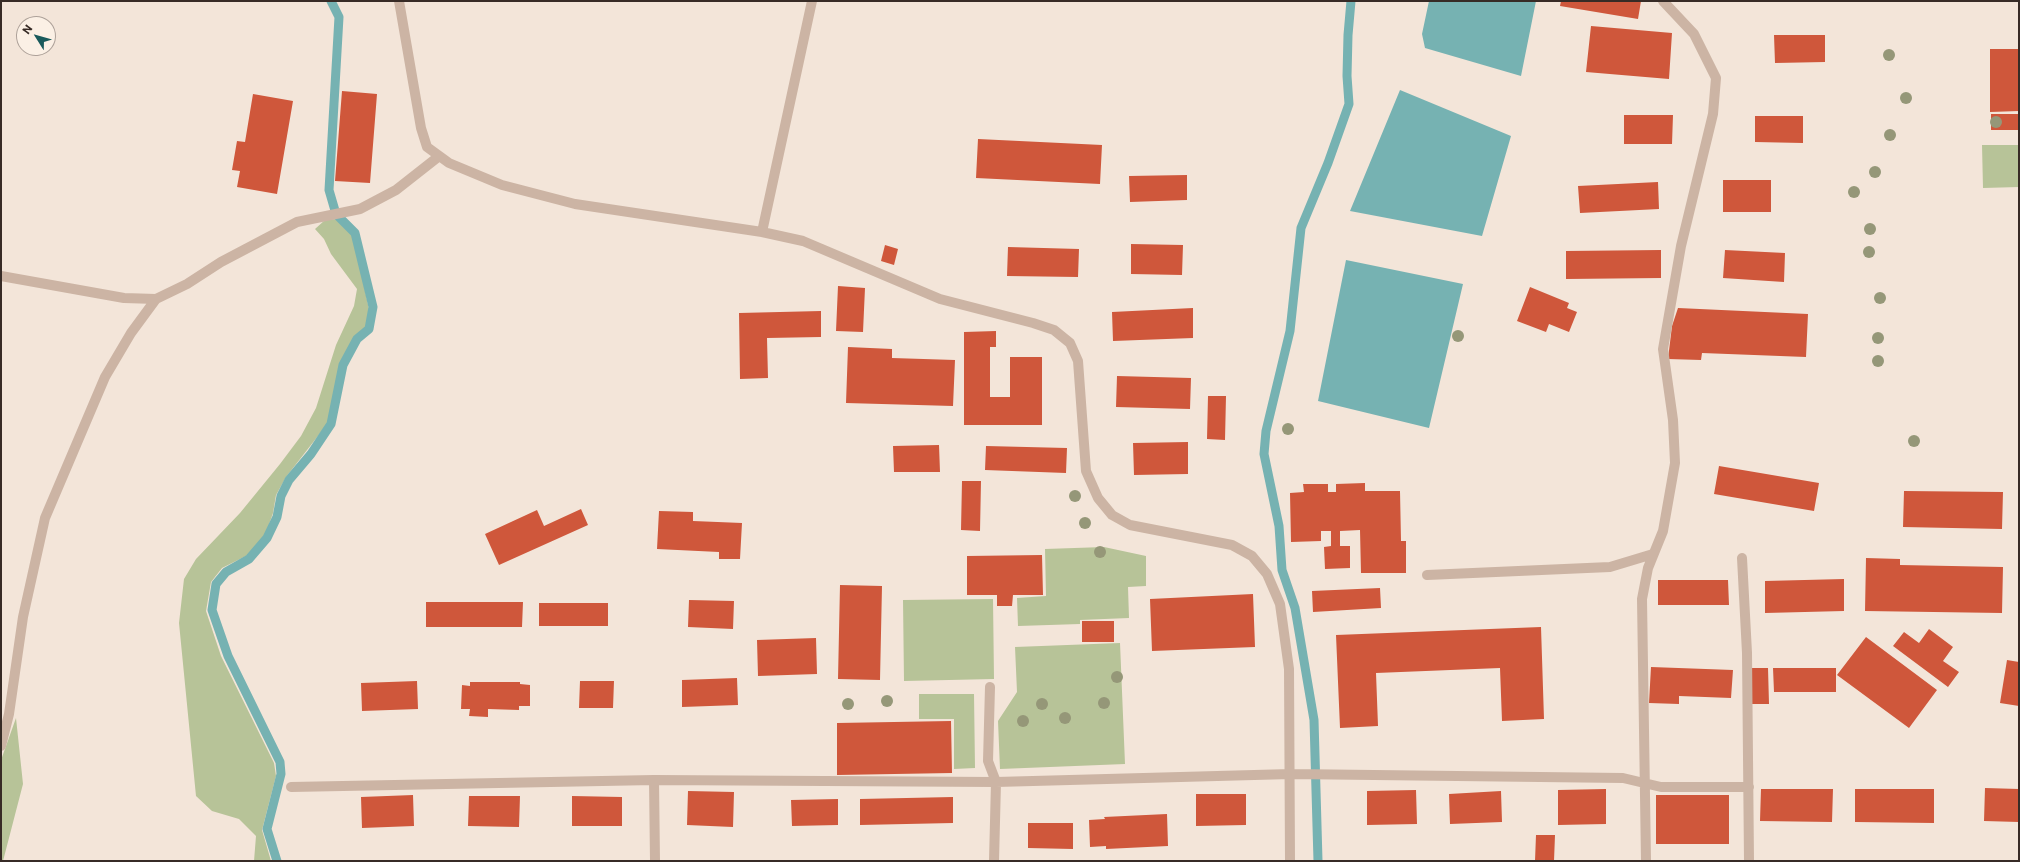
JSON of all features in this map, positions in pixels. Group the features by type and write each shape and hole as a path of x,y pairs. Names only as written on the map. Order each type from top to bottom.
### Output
{"street":[{"path":"398,1 421,128 427,147 438,157 449,163 502,185 575,204 762,232 803,241 940,299 1033,323 1054,330 1070,343 1078,360 1086,471 1098,498 1112,515 1130,525 1232,545 1252,556 1267,574 1280,604 1289,669 1291,774 1290,861"},
{"path":"762,232 812,1"},
{"path":"1646,861 1642,598 1648,568 1663,531 1675,463 1673,420 1663,350 1681,246 1713,114 1716,78 1694,34 1663,1"},
{"path":"1,746 9,714 23,617 45,518 105,377 130,333 156,299 187,284 221,262 297,222 360,210 396,190 438,157"},
{"path":"1,276 124,298 156,299"},
{"path":"1427,575 1610,567 1653,554"},
{"path":"1742,558 1747,653 1749,861"},
{"path":"990,687 988,761 996,782 994,861"},
{"path":"291,787 654,780 996,782 1291,774 1623,778 1661,787 1749,787"},
{"path":"654,780 655,861"}],"green space":[{"path":"1982,145 2019,145 2019,187 1983,188"},
{"path":"336,219 353,236 369,309 366,328 355,336 340,363 328,423 286,477 276,495 273,513 265,536 248,555 222,568 211,582 206,611 221,656 274,763 276,776 262,830 271,861 254,861 256,836 239,819 212,811 196,796 179,623 184,579 196,559 240,513 280,464 301,436 316,408 336,345 354,306 357,289 331,254 324,239 315,229 325,220"},
{"path":"1104,547 1146,556 1146,586 1128,587 1129,618 1080,620 1080,624 1018,626 1017,598 1046,596 1045,549"},
{"path":"993,599 994,679 904,681 903,600"},
{"path":"1120,643 1125,764 1000,769 998,721 1017,692 1015,647"},
{"path":"919,694 974,694 975,768 954,769 954,719 919,719"},
{"path":"16,718 23,784 3,861 1,861 1,760"}],"water":[{"path":"1429,1 1536,1 1521,76 1425,48 1422,34"},
{"path":"1400,90 1511,136 1482,236 1350,211"},
{"path":"1346,260 1463,284 1429,428 1318,401"}],"building":[{"path":"1561,1 1641,1 1638,19 1560,6"},
{"path":"1591,26 1672,33 1669,79 1586,72"},
{"path":"1774,35 1825,35 1825,62 1775,63"},
{"path":"1990,49 2019,49 2019,111 1990,112"},
{"path":"342,91 377,94 370,183 335,181"},
{"path":"253,94 293,101 277,194 237,187 240,171 232,170 237,141 245,142"},
{"path":"1991,114 2019,114 2019,130 1991,130"},
{"path":"1624,115 1673,115 1672,144 1624,144"},
{"path":"1755,116 1803,116 1803,143 1755,142"},
{"path":"978,139 1102,145 1100,184 976,178"},
{"path":"1187,175 1187,200 1130,202 1129,176"},
{"path":"1723,180 1771,180 1771,212 1723,212"},
{"path":"1658,182 1659,209 1580,213 1578,186"},
{"path":"1131,244 1183,245 1182,275 1131,274"},
{"path":"885,245 898,249 894,265 881,261"},
{"path":"1008,247 1079,249 1078,277 1007,276"},
{"path":"1661,250 1661,278 1566,279 1566,251"},
{"path":"1725,250 1785,253 1784,282 1723,278"},
{"path":"838,286 865,288 863,332 836,331"},
{"path":"1530,287 1569,303 1567,308 1577,312 1569,332 1549,324 1546,332 1517,321"},
{"path":"1193,308 1193,338 1113,341 1112,312"},
{"path":"1678,308 1808,314 1806,357 1702,353 1701,360 1668,359 1672,326"},
{"path":"821,311 821,337 767,338 768,378 740,379 739,313"},
{"path":"996,331 996,347 990,347 990,397 1010,397 1010,357 1042,357 1042,425 964,425 964,332"},
{"path":"848,347 892,349 892,358 955,360 953,406 846,403"},
{"path":"1117,376 1191,378 1190,409 1116,407"},
{"path":"1208,396 1226,396 1225,440 1207,439"},
{"path":"1188,442 1188,474 1134,475 1133,443"},
{"path":"939,445 940,472 894,472 893,446"},
{"path":"986,446 1067,448 1066,473 985,470"},
{"path":"1719,466 1819,483 1814,511 1714,494"},
{"path":"962,481 981,481 980,531 961,530"},
{"path":"1365,483 1365,491 1400,491 1401,541 1406,541 1406,573 1361,573 1360,530 1340,531 1340,546 1350,546 1350,568 1325,569 1324,547 1331,546 1331,531 1321,531 1321,541 1291,542 1290,493 1304,492 1303,484 1328,484 1328,492 1336,492 1336,484"},
{"path":"1904,491 2003,492 2002,529 1903,527"},
{"path":"581,509 588,525 499,565 485,534 537,510 544,526"},
{"path":"659,511 693,512 693,521 742,523 740,559 719,559 719,552 657,549"},
{"path":"1042,555 1043,595 1013,595 1012,606 997,606 997,595 967,595 967,556"},
{"path":"1866,558 1900,559 1900,565 2003,567 2002,613 1865,611"},
{"path":"1844,579 1844,611 1765,613 1765,581"},
{"path":"1658,580 1728,580 1729,605 1658,605"},
{"path":"840,585 882,586 880,680 838,679"},
{"path":"1380,588 1381,608 1313,612 1312,591"},
{"path":"1253,594 1255,647 1152,651 1150,599"},
{"path":"689,600 734,601 733,629 688,627"},
{"path":"426,602 523,602 522,627 426,627"},
{"path":"539,603 608,603 608,626 539,626"},
{"path":"1082,621 1114,621 1114,642 1082,642"},
{"path":"1541,627 1544,719 1502,721 1500,668 1376,673 1378,726 1340,728 1336,635"},
{"path":"1929,629 1953,647 1943,661 1959,672 1948,687 1893,646 1904,632 1919,643"},
{"path":"1866,637 1937,690 1909,728 1837,675"},
{"path":"816,638 817,674 758,676 757,640"},
{"path":"2007,660 2019,662 2019,706 2000,703"},
{"path":"1651,667 1733,670 1731,698 1679,696 1679,704 1649,703"},
{"path":"1751,668 1768,668 1769,704 1752,704"},
{"path":"1773,668 1836,668 1836,692 1774,692"},
{"path":"737,678 738,705 682,707 682,680"},
{"path":"417,681 418,709 362,711 361,683"},
{"path":"580,681 614,681 613,708 579,708"},
{"path":"470,682 520,682 520,684 530,685 530,706 519,706 519,710 488,709 488,717 469,716 470,709 461,709 462,685 470,686"},
{"path":"951,721 952,773 837,775 837,723"},
{"path":"1985,788 2019,789 2019,822 1984,821"},
{"path":"1606,789 1606,824 1558,825 1558,790"},
{"path":"1761,789 1833,789 1832,822 1760,821"},
{"path":"1855,789 1934,789 1934,823 1855,822"},
{"path":"1416,790 1417,824 1367,825 1367,791"},
{"path":"688,791 734,792 733,827 687,825"},
{"path":"1501,791 1502,822 1450,824 1449,794"},
{"path":"1196,794 1246,794 1246,825 1196,826"},
{"path":"413,795 414,826 362,828 361,797"},
{"path":"1656,795 1729,795 1729,844 1656,844"},
{"path":"469,796 520,796 519,827 468,826"},
{"path":"572,796 622,797 622,826 572,826"},
{"path":"953,797 953,823 860,825 860,799"},
{"path":"838,799 838,825 792,826 791,800"},
{"path":"1167,814 1168,846 1106,849 1106,846 1090,847 1089,820 1105,819 1104,817"},
{"path":"1028,823 1073,823 1073,849 1028,848"},
{"path":"1536,835 1555,835 1554,861 1535,861"}],"waterway":[{"path":"277,861 267,829 281,774 280,762 228,656 212,610 216,584 226,572 249,559 267,538 277,517 281,496 289,480 311,454 331,424 343,365 357,339 369,329 373,307 355,233 336,214 329,190 339,17 331,1"},
{"path":"1318,861 1314,720 1295,608 1282,570 1279,526 1264,454 1266,431 1290,331 1301,228 1328,163 1349,104 1347,76 1351,1"}]}
